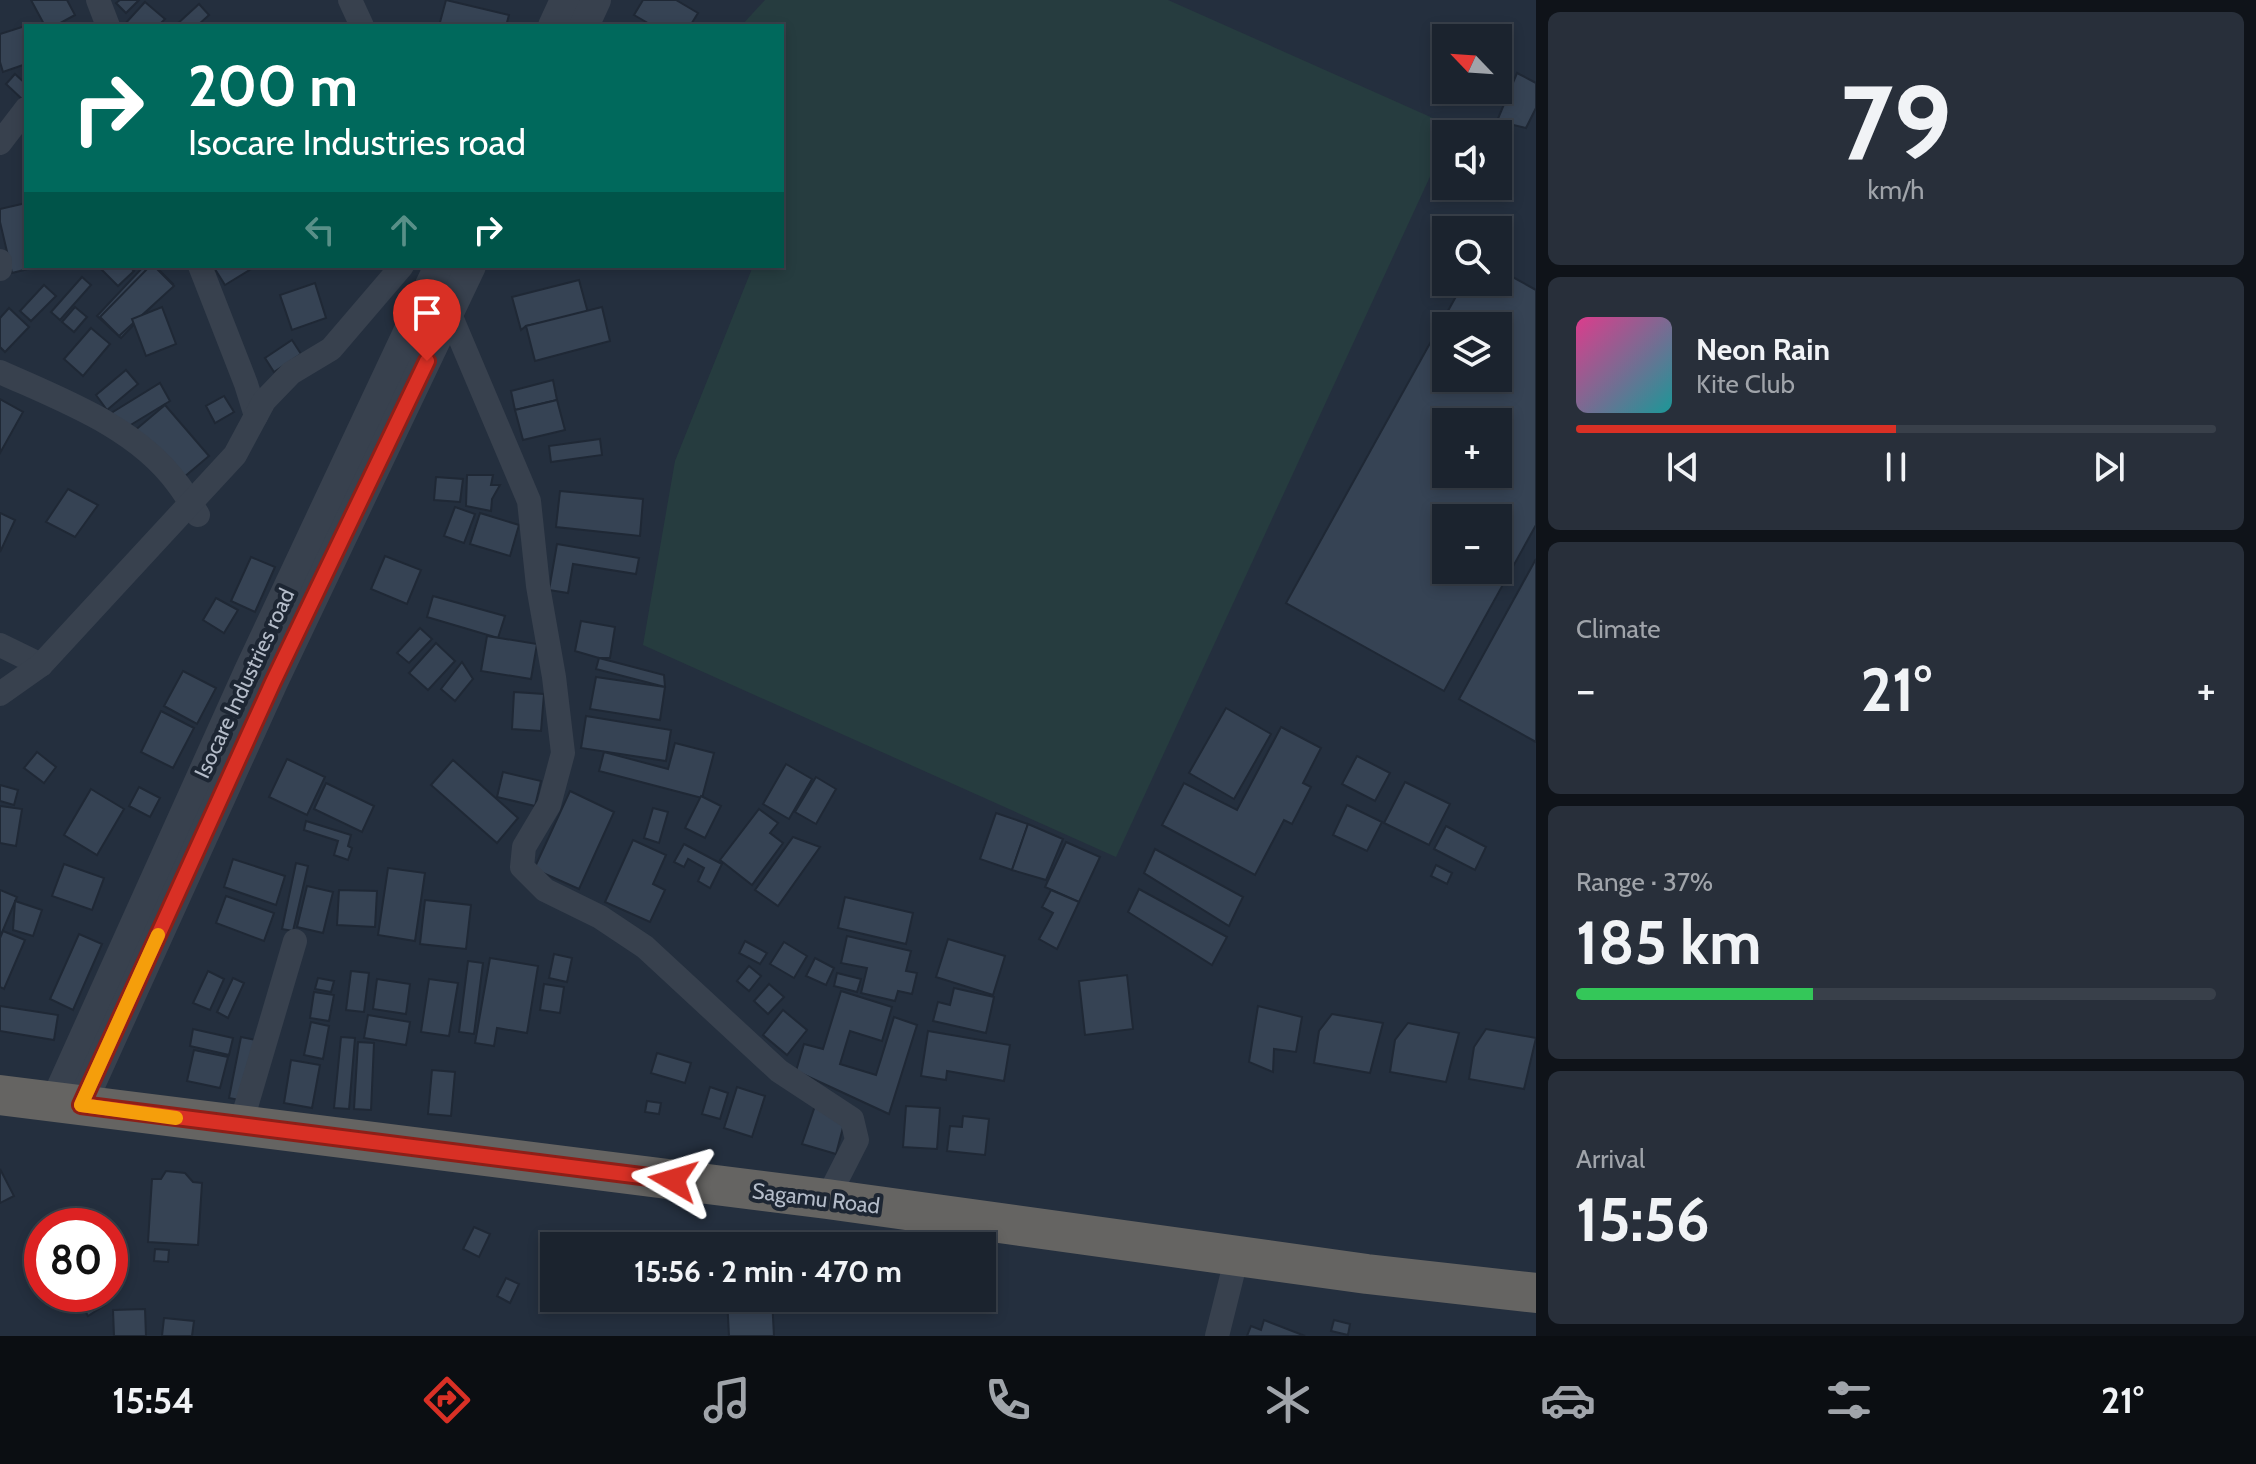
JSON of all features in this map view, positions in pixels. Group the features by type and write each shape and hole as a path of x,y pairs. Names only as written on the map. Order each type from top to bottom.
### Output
{"highway":[{"name":"Sagamu Road","path":"0,1095 827,1199 1237,1256 1536,1293"}],"street":[{"path":"98,0 107,24"},
{"path":"350,0 361,24"},
{"path":"554,24 565,0"},
{"path":"585,24 596,0"},
{"path":"0,143 24,112"},
{"path":"0,261 0,269"},
{"path":"201,268 256,416"},
{"path":"0,694 41,665 194,509 235,455 264,401 291,373 331,349 400,268"},
{"name":"Isocare Industries road","path":"68,1104 261,676 438,268"},
{"name":"Isocare Industries road","path":"261,676 470,268"},
{"path":"449,312 529,501 538,586 554,677 563,753 549,805 524,847 522,867 545,890 600,917 645,947 779,1071 852,1119 857,1140 827,1199"},
{"path":"0,372 113,426 170,474 194,509"},
{"path":"0,645 41,665"},
{"path":"240,1127 295,941"},
{"path":"1217,1336 1237,1256"}],"green space":[{"path":"765,0 1168,0 1437,120 1432,120 1432,172 1116,857 643,645 675,461 752,268 784,268 784,24 743,24"}],"building":[{"path":"31,0 67,0 75,15 59,24 44,24"},
{"path":"120,0 139,0 126,13 116,3"},
{"path":"446,0 509,15 507,24 440,24"},
{"path":"643,0 676,0 698,13 691,24 650,24 634,15"},
{"path":"145,2 165,19 160,24 125,24"},
{"path":"199,4 209,15 199,24 177,24"},
{"path":"24,26 24,65 3,72 0,34"},
{"path":"1517,73 1536,83 1536,108 1526,128 1512,125 1512,120 1497,120 1504,104 1512,104 1512,85"},
{"path":"15,74 24,82 22,99 6,84"},
{"path":"24,203 24,268 32,268 12,273 0,209"},
{"path":"100,268 131,268 134,271 118,286"},
{"path":"142,268 157,268 173,284 121,338 97,316"},
{"path":"148,268 156,268 174,286 119,336 100,317"},
{"path":"214,268 253,268 225,285"},
{"path":"82,277 91,285 60,320 51,312"},
{"path":"1512,277 1536,290 1536,525 1512,568 1512,504 1432,504 1432,584 1503,584 1444,691 1286,603 1432,340 1432,392 1512,392 1512,312 1447,312 1456,296 1512,296"},
{"path":"579,280 588,313 526,326 521,330 512,297"},
{"path":"315,283 326,318 292,330 280,295"},
{"path":"44,285 56,296 31,321 20,311"},
{"path":"75,307 87,317 74,332 62,322"},
{"path":"162,307 176,344 146,356 132,319"},
{"path":"602,307 610,341 535,361 526,326"},
{"path":"9,308 29,327 5,352 0,347 0,318"},
{"path":"91,328 110,344 83,376 64,359"},
{"path":"292,340 301,354 274,372 265,358"},
{"path":"126,370 138,384 107,410 96,395"},
{"path":"553,380 557,400 515,410 511,391"},
{"path":"160,383 170,401 119,432 108,415"},
{"path":"224,396 234,412 215,423 206,406"},
{"path":"0,399 23,412 0,453"},
{"path":"557,400 565,430 523,440 515,410"},
{"path":"165,405 209,456 177,483 133,432"},
{"path":"600,439 602,455 551,462 549,446"},
{"path":"467,475 493,475 491,485 500,485 492,499 491,511 466,506"},
{"path":"436,477 463,479 460,502 434,500"},
{"path":"68,489 98,505 75,537 46,522"},
{"path":"560,491 643,499 640,536 556,527"},
{"path":"455,507 475,514 464,543 444,536"},
{"path":"0,513 15,520 0,552"},
{"path":"480,513 519,525 510,556 470,544"},
{"path":"557,544 639,558 636,574 573,564 568,593 549,590"},
{"path":"385,556 421,570 407,604 371,589"},
{"path":"251,557 275,567 255,612 231,601"},
{"path":"1536,559 1536,742 1459,699"},
{"path":"433,596 505,616 498,638 427,617"},
{"path":"216,598 238,610 224,633 203,620"},
{"path":"581,621 615,627 610,658 575,651"},
{"path":"420,628 432,639 409,663 397,653"},
{"path":"487,636 537,644 531,679 481,671"},
{"path":"436,643 455,661 428,690 409,673"},
{"path":"599,658 664,675 665,687 596,669"},
{"path":"462,662 473,679 455,701 441,689"},
{"path":"183,671 216,688 197,724 164,706"},
{"path":"596,677 665,687 660,720 590,709"},
{"path":"514,692 544,694 541,731 512,729"},
{"path":"1226,708 1271,734 1234,799 1189,773"},
{"path":"161,711 194,728 173,768 141,752"},
{"path":"586,716 671,730 666,761 581,748"},
{"path":"1281,727 1321,748 1303,783 1311,787 1292,824 1284,820 1255,875 1162,825 1184,783 1237,810"},
{"path":"675,743 714,753 702,798 599,771 604,752 668,769"},
{"path":"37,752 56,767 44,783 24,768"},
{"path":"1357,756 1390,773 1375,801 1342,784"},
{"path":"287,759 325,777 307,815 269,797"},
{"path":"453,760 518,818 497,843 431,785"},
{"path":"786,764 812,779 789,819 763,804"},
{"path":"503,772 541,781 535,806 497,797"},
{"path":"816,777 836,789 816,824 795,812"},
{"path":"1405,782 1450,804 1429,845 1384,823"},
{"path":"326,783 374,806 362,832 314,809"},
{"path":"0,785 18,790 14,805 0,801"},
{"path":"139,787 160,798 150,817 129,806"},
{"path":"91,789 124,809 97,855 64,835"},
{"path":"570,791 614,812 579,889 534,869"},
{"path":"701,796 721,806 705,838 685,828"},
{"path":"1347,805 1382,822 1367,851 1333,835"},
{"path":"0,806 22,809 16,846 0,843"},
{"path":"653,808 668,812 659,843 644,838"},
{"path":"759,809 778,823 770,833 783,843 752,885 720,860"},
{"path":"996,813 1028,824 1012,870 980,859"},
{"path":"306,821 351,835 348,846 352,848 348,860 334,855 338,841 304,830"},
{"path":"1028,824 1063,839 1046,880 1012,870"},
{"path":"1446,826 1486,847 1475,870 1434,849"},
{"path":"793,837 820,847 778,906 755,890"},
{"path":"633,840 666,855 653,884 665,890 650,922 605,902"},
{"path":"1066,842 1100,857 1079,902 1045,887"},
{"path":"684,844 722,864 710,888 698,881 704,868 688,859 684,867 674,862"},
{"path":"1155,849 1243,897 1229,926 1144,873"},
{"path":"233,859 285,876 276,905 224,887"},
{"path":"296,863 308,866 293,931 282,929"},
{"path":"64,864 104,878 92,910 52,896"},
{"path":"1436,865 1452,873 1447,884 1431,876"},
{"path":"388,868 425,873 415,941 378,935"},
{"path":"307,886 333,892 323,933 297,927"},
{"path":"1139,889 1227,937 1212,965 1128,912"},
{"path":"0,890 17,897 0,937"},
{"path":"339,890 377,891 375,927 337,925"},
{"path":"1051,890 1079,902 1057,949 1039,939 1053,913 1042,907"},
{"path":"226,896 274,913 264,941 216,923"},
{"path":"845,897 913,913 906,944 838,928"},
{"path":"425,900 471,905 466,949 420,944"},
{"path":"15,901 42,910 33,936 13,930"},
{"path":"3,931 25,940 4,989 0,987 0,938"},
{"path":"79,934 102,944 73,1010 50,999"},
{"path":"847,936 911,951 906,971 917,973 912,994 898,991 895,1001 861,993 867,968 841,963"},
{"path":"948,939 1005,956 993,995 936,977"},
{"path":"745,941 767,953 760,964 739,953"},
{"path":"784,942 807,956 794,978 770,964"},
{"path":"554,954 572,958 567,982 549,978"},
{"path":"490,958 538,966 527,1033 497,1028 494,1046 475,1043"},
{"path":"815,958 834,968 826,985 806,976"},
{"path":"468,961 483,963 474,1034 459,1032"},
{"path":"749,966 761,976 749,991 737,981"},
{"path":"208,971 224,979 210,1010 193,1003"},
{"path":"351,971 369,973 364,1012 346,1010"},
{"path":"837,973 861,979 857,992 834,986"},
{"path":"1127,975 1133,1029 1085,1035 1079,981"},
{"path":"233,978 244,983 228,1018 217,1012"},
{"path":"318,978 334,981 331,992 315,989"},
{"path":"377,979 410,984 406,1014 373,1009"},
{"path":"429,979 458,983 449,1036 421,1032"},
{"path":"544,984 564,987 560,1013 540,1010"},
{"path":"769,984 784,997 768,1014 754,1001"},
{"path":"954,988 994,997 986,1033 933,1021 938,1002 950,1005"},
{"path":"841,991 892,1007 882,1041 850,1031 840,1064 876,1075 894,1017 917,1025 889,1114 796,1071 804,1044 823,1049"},
{"path":"314,992 334,995 329,1021 310,1018"},
{"path":"0,1006 58,1015 54,1040 0,1031"},
{"path":"1258,1006 1302,1017 1296,1052 1274,1049 1273,1072 1249,1062"},
{"path":"783,1010 807,1030 787,1055 763,1035"},
{"path":"1332,1014 1383,1023 1370,1073 1314,1063 1319,1031"},
{"path":"368,1015 410,1022 406,1045 364,1038"},
{"path":"311,1022 329,1026 323,1059 304,1055"},
{"path":"1408,1023 1459,1033 1446,1082 1390,1072 1395,1040"},
{"path":"193,1029 233,1038 229,1055 190,1046"},
{"path":"1486,1029 1536,1038 1524,1089 1469,1079 1474,1047"},
{"path":"928,1031 1010,1045 1004,1081 947,1071 946,1080 921,1076"},
{"path":"241,1037 256,1040 244,1101 229,1098"},
{"path":"341,1037 355,1038 349,1109 334,1108"},
{"path":"358,1042 374,1043 371,1110 354,1109"},
{"path":"194,1050 228,1057 220,1088 187,1081"},
{"path":"657,1053 691,1063 685,1083 651,1073"},
{"path":"291,1060 320,1065 312,1108 284,1103"},
{"path":"432,1070 455,1072 451,1116 428,1114"},
{"path":"710,1087 728,1093 720,1119 702,1114"},
{"path":"737,1087 765,1096 752,1137 724,1128"},
{"path":"647,1101 661,1103 659,1114 645,1112"},
{"path":"816,1103 845,1120 836,1154 802,1144"},
{"path":"906,1106 940,1108 937,1149 903,1147"},
{"path":"963,1116 989,1119 985,1155 947,1151 950,1126 962,1127"},
{"path":"0,1169 14,1196 0,1203"},
{"path":"166,1171 185,1173 193,1182 202,1183 198,1245 148,1242 152,1179 161,1179"},
{"path":"474,1227 490,1234 479,1257 463,1249"},
{"path":"155,1249 169,1250 168,1262 154,1261"},
{"path":"506,1278 519,1284 510,1303 497,1296"},
{"path":"145,1309 146,1336 114,1336 113,1312 128,1312 128,1310"},
{"path":"728,1312 773,1312 774,1336 729,1336"},
{"path":"164,1318 194,1321 192,1336 162,1336"},
{"path":"1264,1320 1305,1336 1247,1336 1251,1326 1261,1330"},
{"path":"1334,1320 1350,1324 1348,1335 1331,1331"}],"slow traffic":[{"path":"158,935 81,1105 176,1118"}],"route":[{"path":"427,361 273,682 81,1105 673,1180"}]}
